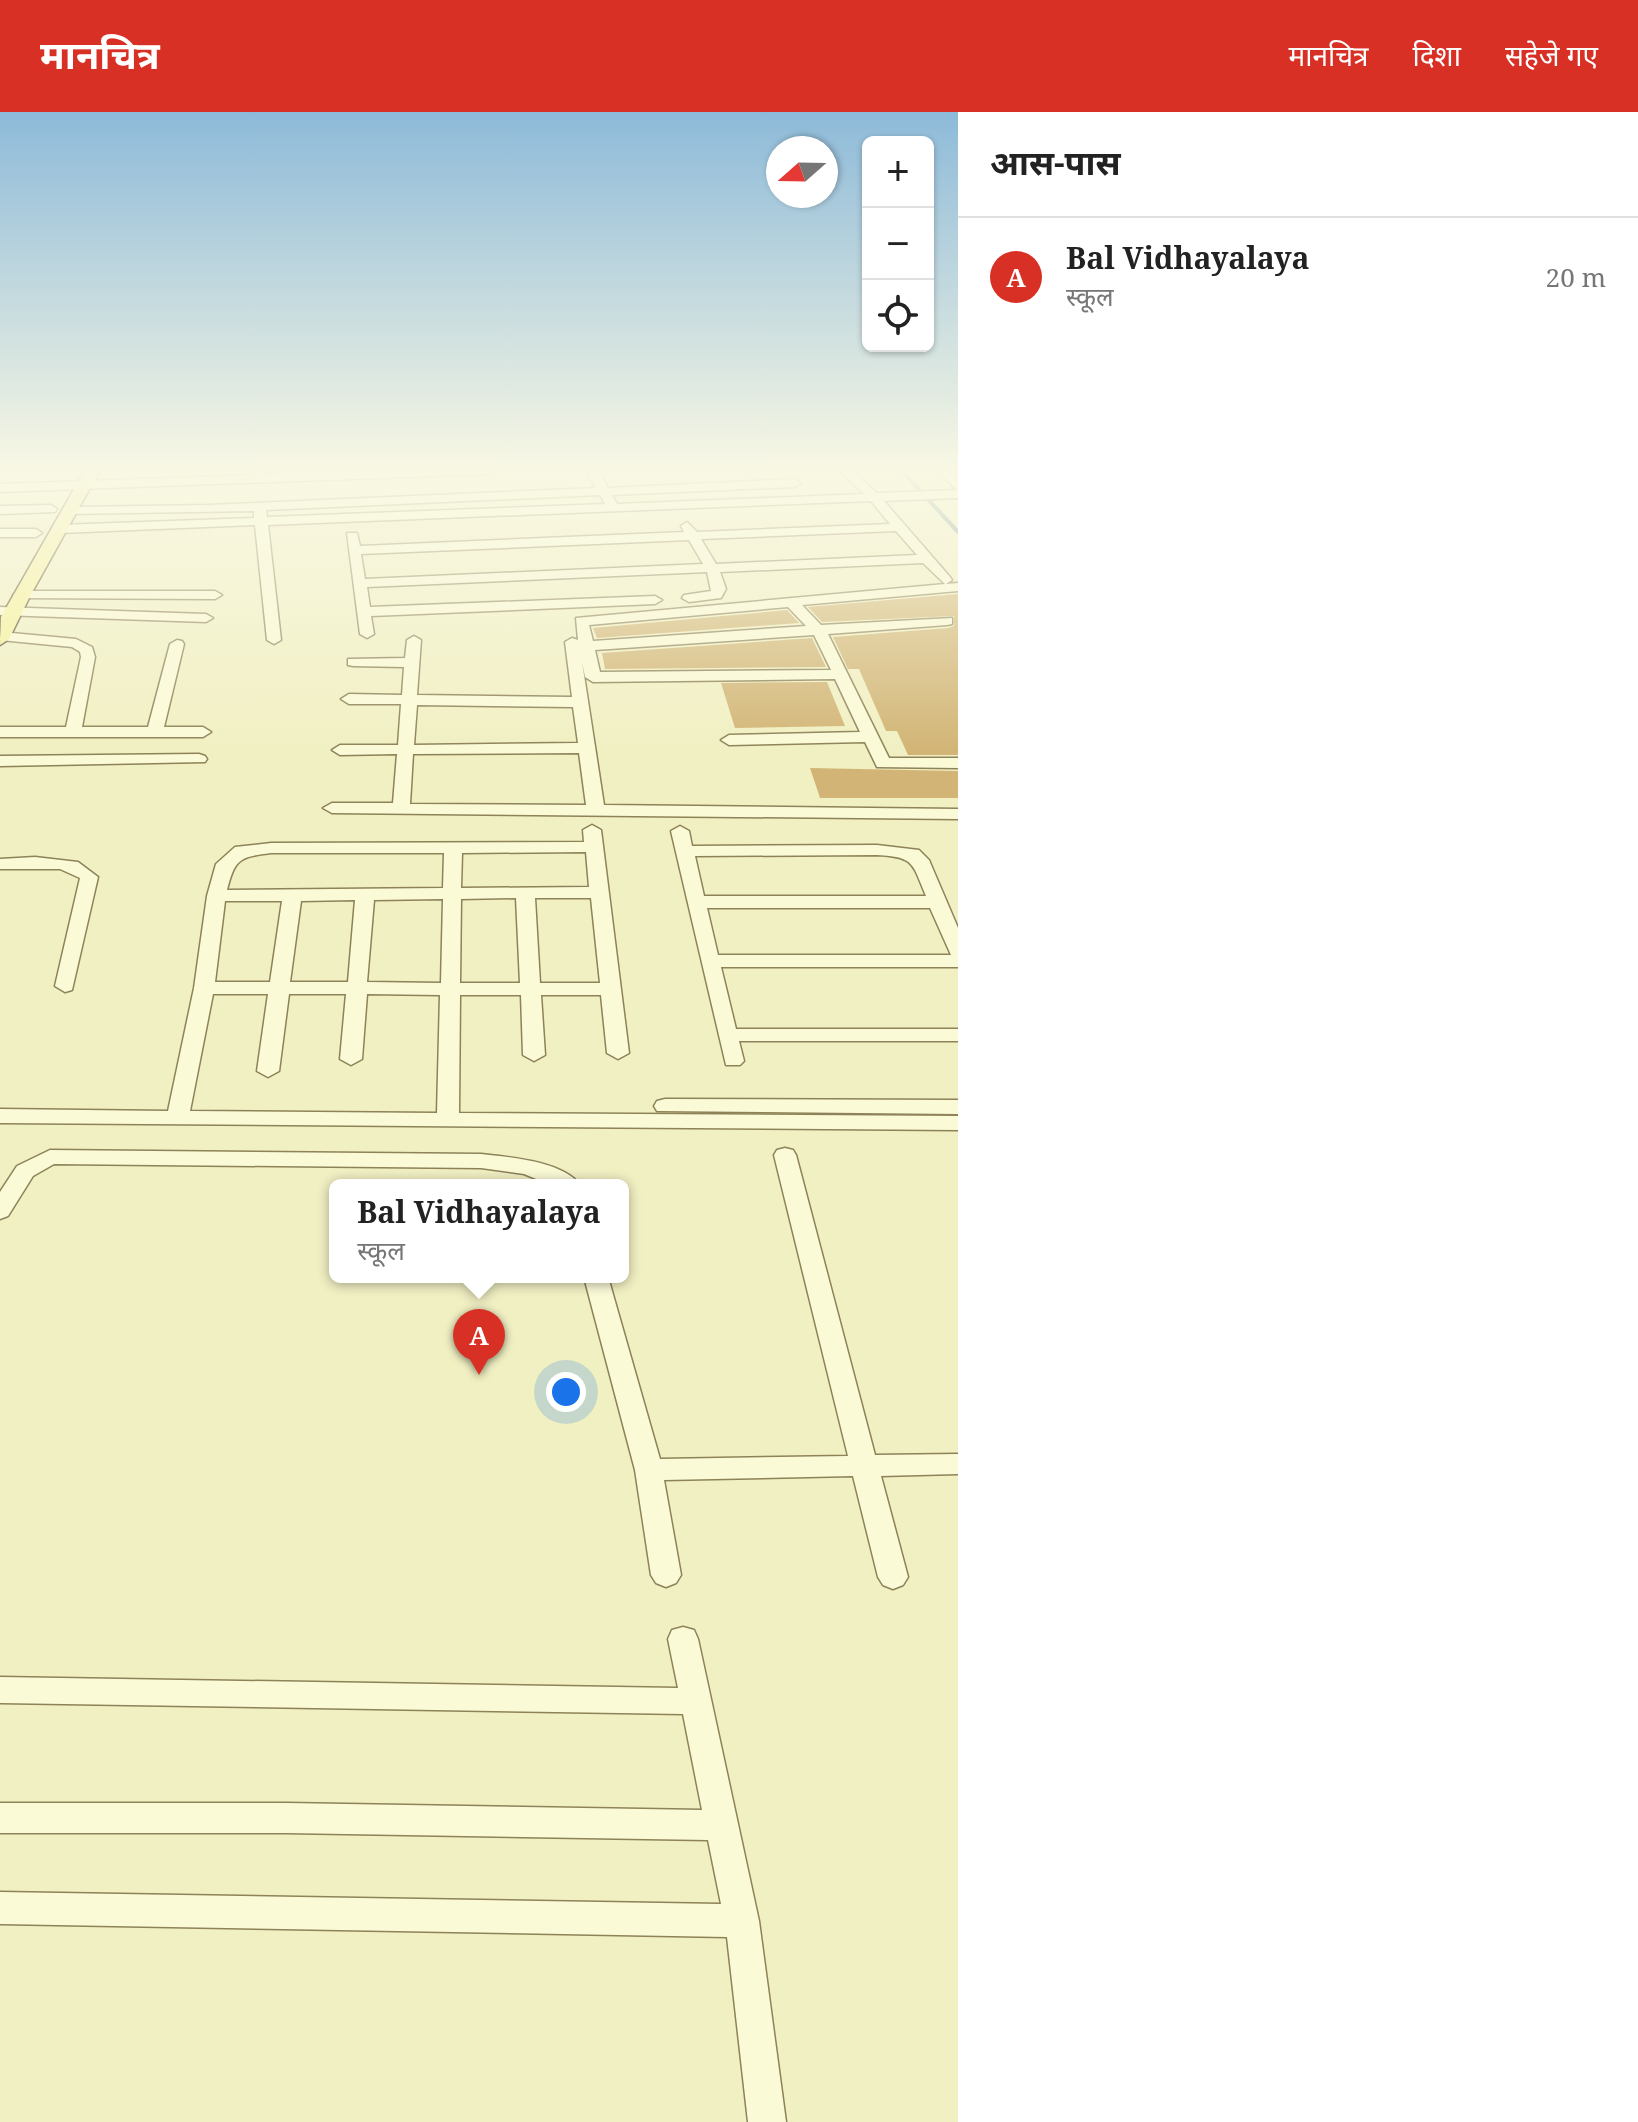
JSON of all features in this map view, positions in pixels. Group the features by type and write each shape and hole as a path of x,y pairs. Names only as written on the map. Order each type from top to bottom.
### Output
{"main road":[{"path":"0,638 12,589 23,564"},
{"path":"8,607 37,564"}],"street":[{"path":"265,564 274,640"},
{"path":"357,564 367,634"},
{"path":"360,583 427,564"},
{"path":"518,564 534,605"},
{"path":"648,564 712,568 813,564"},
{"path":"364,612 716,595 719,589 710,564"},
{"path":"586,646 819,632 934,606 951,584 932,564"},
{"path":"8,607 215,595"},
{"path":"791,602 819,632 843,674 883,763 958,763"},
{"path":"843,674 593,677 581,621 791,602 934,606 958,635"},
{"path":"8,607 206,618"},
{"path":"571,637 587,748 599,892 618,1053"},
{"path":"0,638 76,643 87,650 73,733"},
{"path":"401,809 414,640"},
{"path":"155,733 177,644"},
{"path":"353,662 412,663"},
{"path":"349,699 580,702"},
{"path":"0,732 203,732"},
{"path":"729,740 871,737"},
{"path":"340,750 587,748"},
{"path":"0,761 199,759"},
{"path":"332,808 401,809 594,830"},
{"path":"179,1110 204,988 216,896 225,864 241,851 271,848 453,848 594,830 958,814"},
{"path":"680,831 733,1061"},
{"path":"448,1112 453,848"},
{"path":"685,851 898,851 913,854 920,860 958,951"},
{"path":"0,864 71,865 83,870 89,877 65,986"},
{"path":"216,896 599,892"},
{"path":"525,893 534,1055"},
{"path":"351,1059 365,894"},
{"path":"268,1071 292,895"},
{"path":"697,902 937,902"},
{"path":"710,961 958,961"},
{"path":"204,988 611,989"},
{"path":"727,1035 958,1035"},
{"path":"0,1103 179,1110 448,1112 958,1123"},
{"path":"448,1112 958,1107"},
{"path":"0,1116 179,1110"},
{"path":"785,1155 893,1577"},
{"path":"0,1211 25,1171 50,1157 481,1161 519,1165 559,1179"},
{"path":"598,1283 649,1470 666,1575"},
{"path":"649,1470 958,1464"},
{"path":"683,1639 742,1921 767,2122"},
{"path":"0,1690 696,1701"},
{"path":"0,1818 286,1818 722,1825"},
{"path":"0,1908 742,1921"}],"building":[{"path":"958,594 958,755 908,755 897,731 886,731 859,669 848,669 833,637 948,628 954,626 954,616 822,622 808,607"},
{"path":"787,610 799,623 597,638 593,628"},
{"path":"812,638 826,667 605,669 602,653"},
{"path":"827,682 845,726 735,728 721,683"},
{"path":"810,768 958,771 958,798 820,798"}],"place":[{"name":"Bal Vidhayalaya","path":"479,1375"}]}
